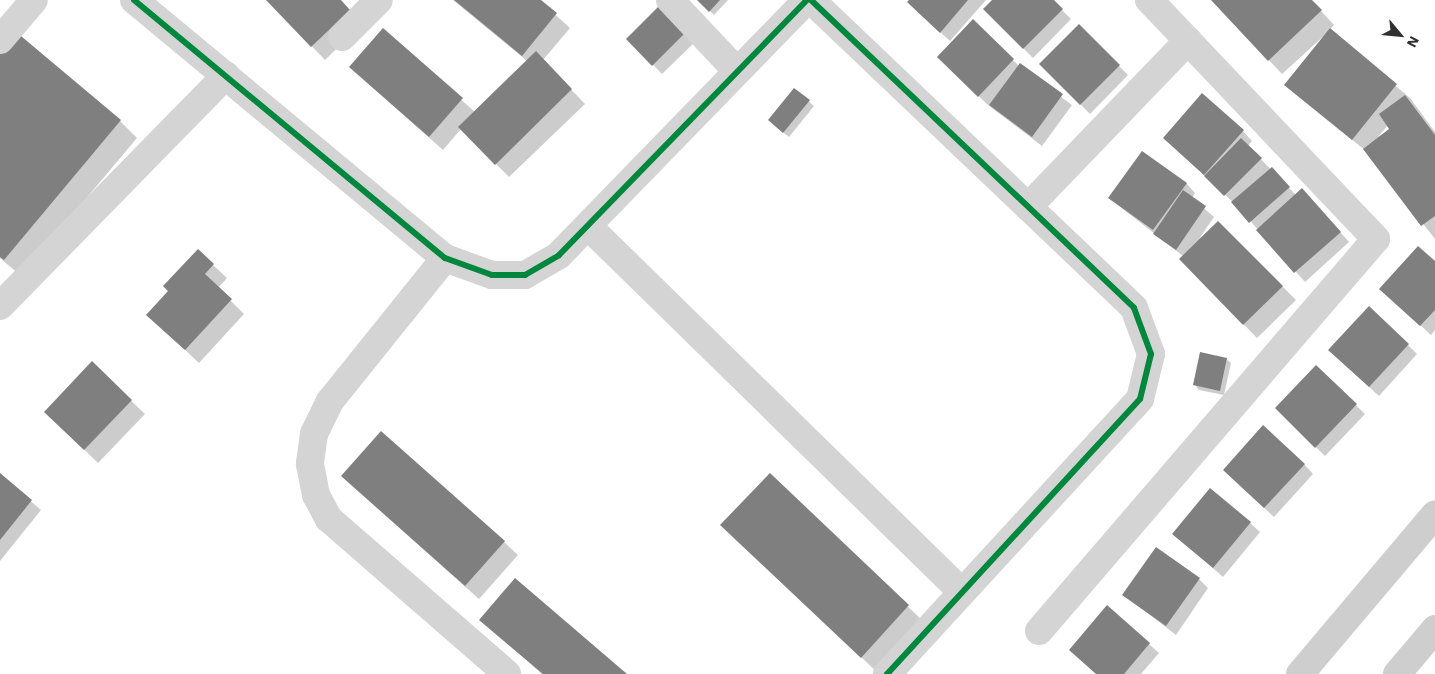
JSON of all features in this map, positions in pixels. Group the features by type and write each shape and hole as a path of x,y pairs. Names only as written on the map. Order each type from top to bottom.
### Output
{"street":[{"path":"0,40 34,0"},
{"path":"134,0 445,258 492,275 526,275 559,255 589,227 736,70 807,0"},
{"path":"342,36 379,0"},
{"path":"670,0 736,70"},
{"path":"811,0 1134,308 1151,354 1140,399 961,591 887,674"},
{"path":"1039,631 1376,239 1149,0"},
{"path":"1028,207 1188,41"},
{"path":"0,306 226,75"},
{"path":"589,227 961,591"},
{"path":"445,258 330,401 314,434 310,464 316,495 329,519 507,674"},
{"path":"1300,674 1435,514"},
{"path":"1397,674 1435,629"}],"building":[{"path":"266,0 341,0 350,10 311,47"},
{"path":"454,0 541,0 557,13 522,56"},
{"path":"697,0 720,0 709,12"},
{"path":"909,0 968,0 940,33 907,2"},
{"path":"992,0 1054,0 1063,9 1023,49 983,9"},
{"path":"1211,0 1312,0 1322,10 1268,61"},
{"path":"662,3 689,29 652,66 626,39"},
{"path":"973,19 1014,59 978,97 937,57"},
{"path":"1079,24 1120,65 1080,105 1039,64"},
{"path":"383,28 463,98 429,137 349,67"},
{"path":"1330,28 1397,84 1352,140 1284,85"},
{"path":"15,31 121,120 4,260 0,257 0,49"},
{"path":"536,51 572,89 495,165 458,127"},
{"path":"1020,63 1063,94 1032,137 989,105"},
{"path":"794,88 810,100 783,133 768,120"},
{"path":"1202,93 1244,130 1204,175 1163,138"},
{"path":"1405,95 1435,135 1435,216 1421,226 1363,149 1389,129 1379,114"},
{"path":"1241,138 1262,158 1224,196 1204,176"},
{"path":"1142,151 1187,183 1153,230 1108,198"},
{"path":"1272,167 1290,187 1249,223 1231,202"},
{"path":"1302,188 1341,232 1294,273 1256,230"},
{"path":"1183,190 1206,206 1176,250 1153,234"},
{"path":"1218,221 1283,286 1243,325 1179,259"},
{"path":"1418,246 1435,261 1435,310 1420,326 1379,289"},
{"path":"198,249 214,264 205,274 232,299 185,350 146,315 168,291 163,286"},
{"path":"1369,306 1409,344 1369,387 1328,350"},
{"path":"1200,352 1227,358 1220,391 1193,385"},
{"path":"92,361 132,400 84,450 44,412"},
{"path":"1316,365 1357,404 1315,448 1275,408"},
{"path":"1263,425 1305,464 1264,508 1223,470"},
{"path":"381,431 505,541 465,586 341,476"},
{"path":"0,473 32,500 0,540"},
{"path":"770,473 909,605 861,658 720,525"},
{"path":"1210,488 1251,522 1213,568 1172,534"},
{"path":"1156,547 1200,578 1166,626 1122,595"},
{"path":"515,578 627,674 543,674 479,620"},
{"path":"1107,605 1150,643 1124,674 1096,674 1069,650"}],"cycle path":[{"path":"134,0 445,258 492,275 525,275 559,255 807,0"},
{"path":"811,0 1134,308 1151,354 1140,399 887,674"}]}
